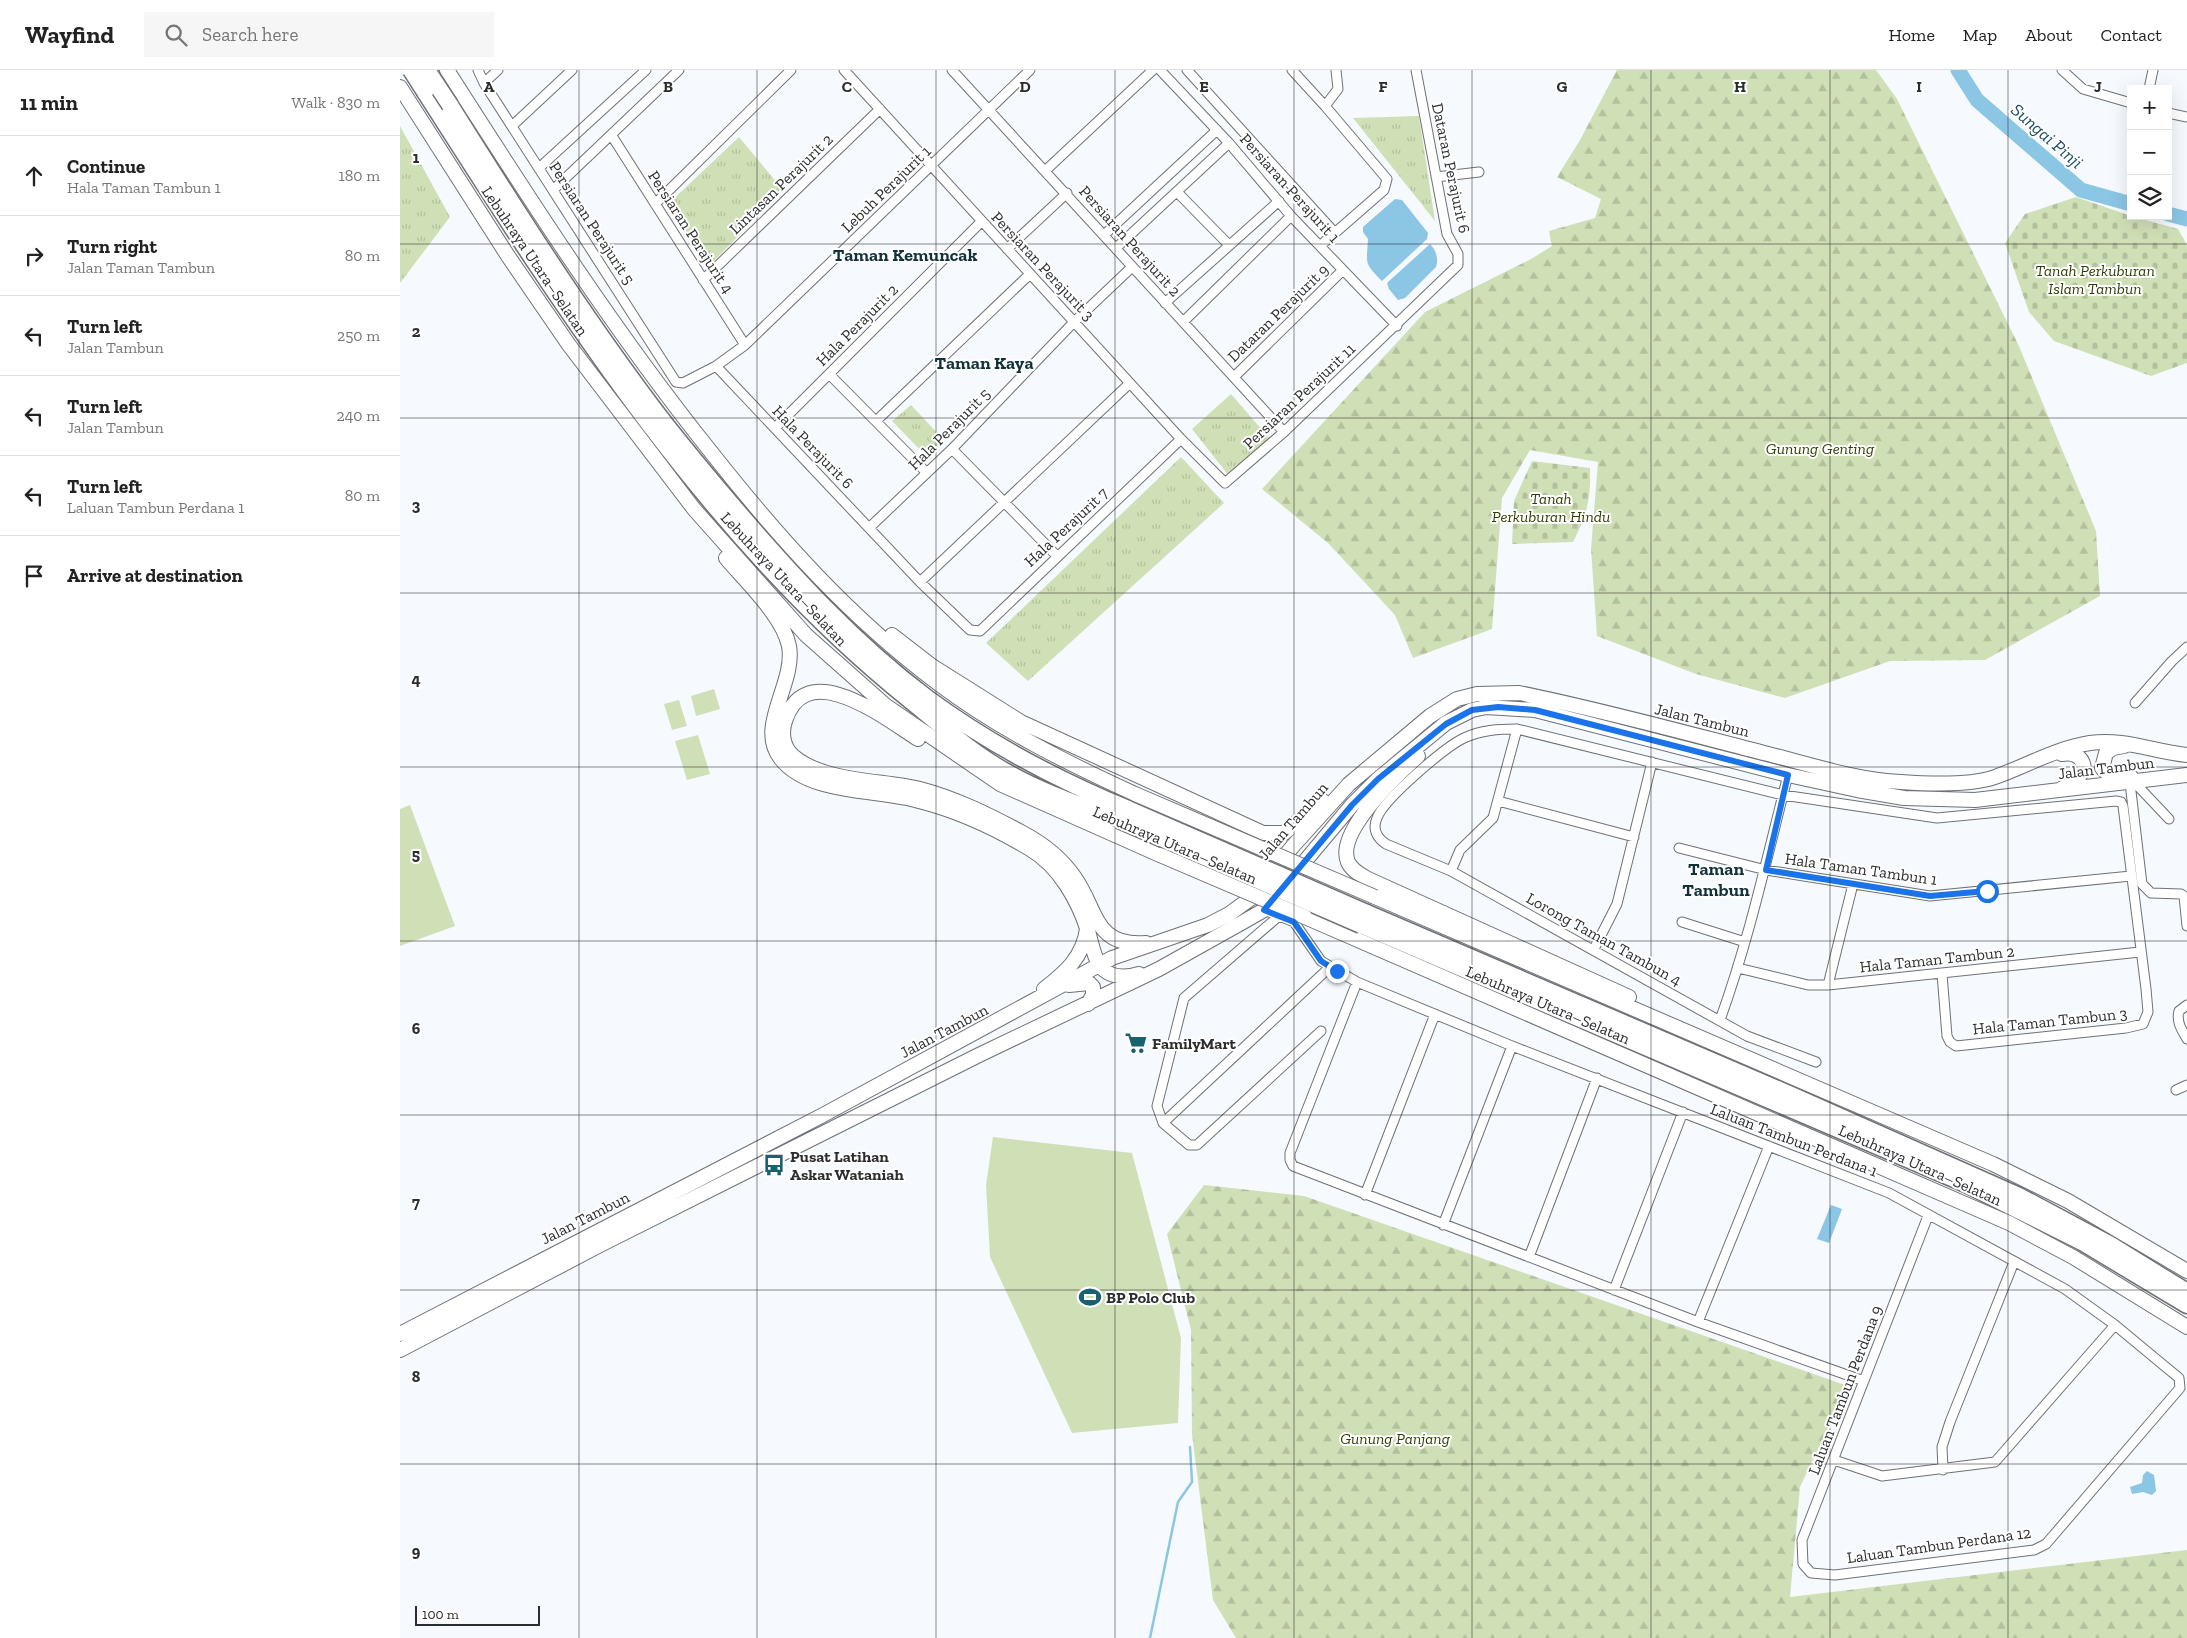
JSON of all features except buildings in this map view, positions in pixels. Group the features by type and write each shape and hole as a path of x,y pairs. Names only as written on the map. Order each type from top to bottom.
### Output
{"highway":[{"name":"Lebuhraya Utara–Selatan","path":"411,70 530,257 591,344 684,468 734,528 805,607 865,664 970,748 1008,774 1123,815 1968,1185 2082,1242 2187,1305"},
{"name":"Lebuhraya Utara–Selatan","path":"427,70 562,280 652,407 782,564 839,624 927,698 973,729 1123,815"},
{"name":"Lebuhraya Utara–Selatan","path":"1364,919 2011,1192 2111,1245 2187,1292"}],"main road":[{"path":"447,70 622,337 784,542 845,605 894,649 940,685 984,715 1041,748 1135,794 2018,1176 2068,1201 2187,1270"},
{"path":"400,87 508,256 569,345 694,509 806,635 885,705 1000,784"},
{"path":"694,509 703,531 772,612 787,638 790,656 789,669 773,717 772,731 775,751 790,768 815,780 858,791 917,800 950,809 1018,841 1038,853 1067,885 1087,928 1099,966 1108,973 1120,977 1131,977 1158,969"},
{"path":"845,605 875,622 932,666 978,697 1021,722 1263,833 1284,833 1333,791 1349,784"},
{"path":"1162,942 1132,944 1114,940 1107,935 1095,918 1076,879 1058,857 1042,844 986,814 953,799 921,789 834,775 799,761 785,747 783,729 785,719 794,704 813,693 822,691 847,696 969,770 1160,855 2009,1223 2073,1257 2187,1327"},
{"name":"Jalan Tambun","path":"400,1334 820,1118 1004,1019 1112,958 1208,925 1229,914 1250,899 1293,846 1349,784 1430,716 1457,698 1492,692 1513,692 1540,697 1882,780 1929,783 1993,778 2049,755 2089,743 2110,741 2187,755"},
{"name":"Jalan Tambun","path":"400,1350 600,1245 979,1055 1158,969 1264,910 1346,813 1378,779 1446,724 1472,710 1486,707 1535,710 1788,775 1857,790 1920,799 1975,800 2056,792 2187,775"},
{"path":"1446,724 1435,740 1386,786 1357,821 1347,853 1347,860 1351,868 1368,879 1754,1053 1776,1070"},
{"path":"2133,744 2113,748 2106,753 2102,768 2108,774 2116,776 2157,779"},
{"path":"2049,755 2070,753 2079,756 2084,762 2082,775 2076,781 2056,792"},
{"path":"1004,1019 1076,961 1085,942 1087,928"},
{"path":"1058,988 1080,982 1089,983 1093,987 1094,995 1088,1004"},
{"path":"771,1160 784,1148 808,1133 820,1118 839,1118 871,1103 889,1101"}],"street":[{"name":"Persiaran Perajurit 5","path":"473,70 513,125 675,381 683,383 716,366"},
{"name":"Persiaran Perajurit 5","path":"478,70 484,83"},
{"path":"484,83 498,70"},
{"path":"513,125 572,70"},
{"path":"539,168 646,70"},
{"path":"553,190 612,136 679,70"},
{"path":"655,204 791,70"},
{"name":"Persiaran Perajurit 3","path":"844,70 981,222 1221,482"},
{"name":"Persiaran Perajurit 2","path":"952,70 1046,170 1165,304 1284,432"},
{"name":"Lebuh Perajurit 1","path":"716,366 745,345 1030,70"},
{"path":"1046,170 1153,70"},
{"name":"Persiaran Perajurit 1","path":"1160,70 1229,143 1291,216 1321,245 1396,326"},
{"name":"Persiaran Perajurit 1","path":"1187,70 1335,233"},
{"path":"1292,70 1385,176 1387,183 1384,190 1321,245"},
{"path":"1325,106 1338,89 1336,70"},
{"name":"Dataran Perajurit 6","path":"1416,70 1447,234 1458,254 1455,269"},
{"path":"2062,70 2084,89 2127,102"},
{"path":"2150,85 2153,70"},
{"name":"Lintasan Perajurit 2","path":"703,280 880,109"},
{"path":"2172,114 2187,117"},
{"path":"1104,235 1217,130"},
{"name":"Persiaran Perajurit 4","path":"612,136 745,345"},
{"path":"1116,248 1229,143"},
{"path":"1436,177 1479,172"},
{"path":"1177,192 1229,245"},
{"path":"1007,249 1067,193"},
{"path":"1165,304 1279,201"},
{"path":"1183,322 1291,216"},
{"name":"Hala Perajurit 2","path":"775,428 981,222"},
{"name":"Hala Perajurit 5","path":"870,527 952,449 1074,322 1132,266"},
{"name":"Persiaran Perajurit 11","path":"1221,482 1230,482 1455,269"},
{"name":"Dataran Perajurit 9","path":"1234,377 1343,270"},
{"path":"876,421 1030,274"},
{"name":"Hala Perajurit 6","path":"716,366 920,582 970,630"},
{"path":"829,374 927,473"},
{"path":"920,582 1130,382"},
{"name":"Hala Perajurit 7","path":"970,630 980,631 1181,439"},
{"path":"952,449 1057,556"},
{"path":"2135,703 2187,647"},
{"path":"1451,871 1460,850 1493,818 1517,729 1783,795"},
{"name":"Lorong Taman Tambun 4","path":"1517,729 1494,730 1465,738 1427,765 1379,814 1375,824 1379,839 1386,844 1451,871 1747,1036 1816,1062"},
{"path":"1594,949 1613,914 1652,762"},
{"path":"1720,1020 1738,968 1766,870 1788,775"},
{"path":"2132,782 2169,819"},
{"path":"2132,782 2142,884 2150,893 2181,894 2184,896 2187,926"},
{"name":"Hala Taman Tambun 3","path":"1783,795 1937,818 2116,800 2123,806 2148,1017 2140,1026 1956,1046 1950,1042 1947,1036 1942,974"},
{"path":"1498,801 1634,836"},
{"name":"Hala Taman Tambun 1","path":"1679,848 1766,870 1930,896 1947,896 2131,876"},
{"path":"1828,985 1853,884"},
{"name":"Laluan Tambun Perdana 1","path":"1264,910 1294,922 1321,961 1358,982 1512,1046 1889,1193 1928,1216 2065,1289 2115,1325 2176,1376 2180,1381 2180,1388"},
{"path":"1280,915 1184,998 1157,1106 1163,1123 1189,1144 1195,1146 1320,1031"},
{"path":"1682,922 1745,942"},
{"name":"Hala Taman Tambun 2","path":"1738,968 1808,985 1828,985 2140,952"},
{"path":"1163,1123 1330,967"},
{"path":"1358,982 1290,1153 1290,1160 1296,1168 1698,1322 1864,1381"},
{"path":"2187,1005 2179,1011 2178,1016 2180,1027 2187,1040"},
{"path":"1365,1196 1435,1014"},
{"path":"1443,1225 1512,1046"},
{"path":"1529,1257 1597,1078"},
{"path":"2176,1090 2187,1085"},
{"path":"1614,1290 1683,1112"},
{"path":"1698,1322 1769,1146"},
{"name":"Laluan Tambun Perdana 9","path":"1811,1574 1803,1564 1802,1540 1928,1216"},
{"path":"1943,1470 1942,1447 1950,1422 2014,1262"},
{"path":"1834,1460 1882,1476 1943,1470 1995,1462 2115,1325"},
{"name":"Laluan Tambun Perdana 12","path":"1811,1574 1835,1575 2034,1550 2046,1544 2180,1388"}],"green space":[{"name":"Gunung Genting","path":"1617,70 1876,70 1897,99 2018,344 2096,531 2100,596 1985,660 1890,661 1785,698 1696,674 1597,636 1591,549 1598,462 1530,450 1502,498 1492,629 1413,658 1395,615 1328,543 1262,489 1425,312 1531,259 1552,246 1549,231 1595,218 1601,199 1557,177 1580,140"},
{"path":"1419,116 1435,221 1353,118"},
{"path":"400,126 450,217 400,283"},
{"path":"739,137 783,190 709,266 668,204"},
{"name":"Tanah Perkuburan Islam Tambun","path":"2076,197 2127,215 2127,220 2145,220 2178,229 2187,245 2187,363 2151,376 2054,341 2029,312 2005,243 2025,214"},
{"path":"1231,394 1269,438 1229,476 1192,429"},
{"path":"911,405 944,440 928,458 892,421"},
{"path":"1181,457 1224,503 1028,681 986,643"},
{"name":"Tanah Perkuburan Hindu","path":"1532,461 1590,468 1590,489 1587,506 1582,523 1573,542 1512,544 1514,501"},
{"path":"714,689 720,709 696,716 691,696"},
{"path":"679,700 687,726 672,730 664,704"},
{"path":"698,735 710,774 687,780 675,741"},
{"path":"410,805 455,926 400,946 400,809"},
{"name":"BP Polo Club","path":"993,1137 1132,1153 1181,1338 1178,1423 1072,1433 990,1257 986,1185"},
{"name":"Gunung Panjang","path":"1204,1185 1304,1196 1848,1386 1800,1487 1790,1597 2187,1550 2187,1638 1236,1638 1213,1600 1192,1434 1191,1330 1167,1234"}],"water":[{"path":"1395,199 1402,200 1428,233 1427,239 1382,281 1369,266 1367,258 1368,239 1363,232 1363,227"},
{"path":"1430,244 1436,255 1436,267 1405,298 1398,300 1389,289 1387,283"},
{"path":"1831,1205 1842,1209 1829,1243 1817,1239"},
{"path":"2147,1471 2154,1475 2156,1491 2152,1495 2143,1492 2132,1494 2130,1487 2142,1483 2143,1475"}],"waterway":[{"name":"Sungai Pinji","path":"1958,70 1977,100 2081,190 2127,203"},
{"name":"Sungai Pinji","path":"2172,215 2187,219"},
{"path":"1150,1638 1178,1502 1192,1482 1190,1447"}],"place":[{"name":"FamilyMart","path":"1136,1043"},
{"name":"Pusat Latihan Askar Wataniah","path":"774,1165"},
{"name":"BP Polo Club","path":"1090,1297"}],"district":[{"name":"Taman Kemuncak","path":"905,255"},
{"name":"Taman Kaya","path":"984,363"},
{"name":"Taman Tambun","path":"1716,880"}],"route":[{"path":"1337,971 1321,961 1294,922 1264,910 1352,805 1378,779 1446,724 1472,710 1486,707 1515,707 1535,710 1788,775 1766,870 1930,896 1987,891"}]}
